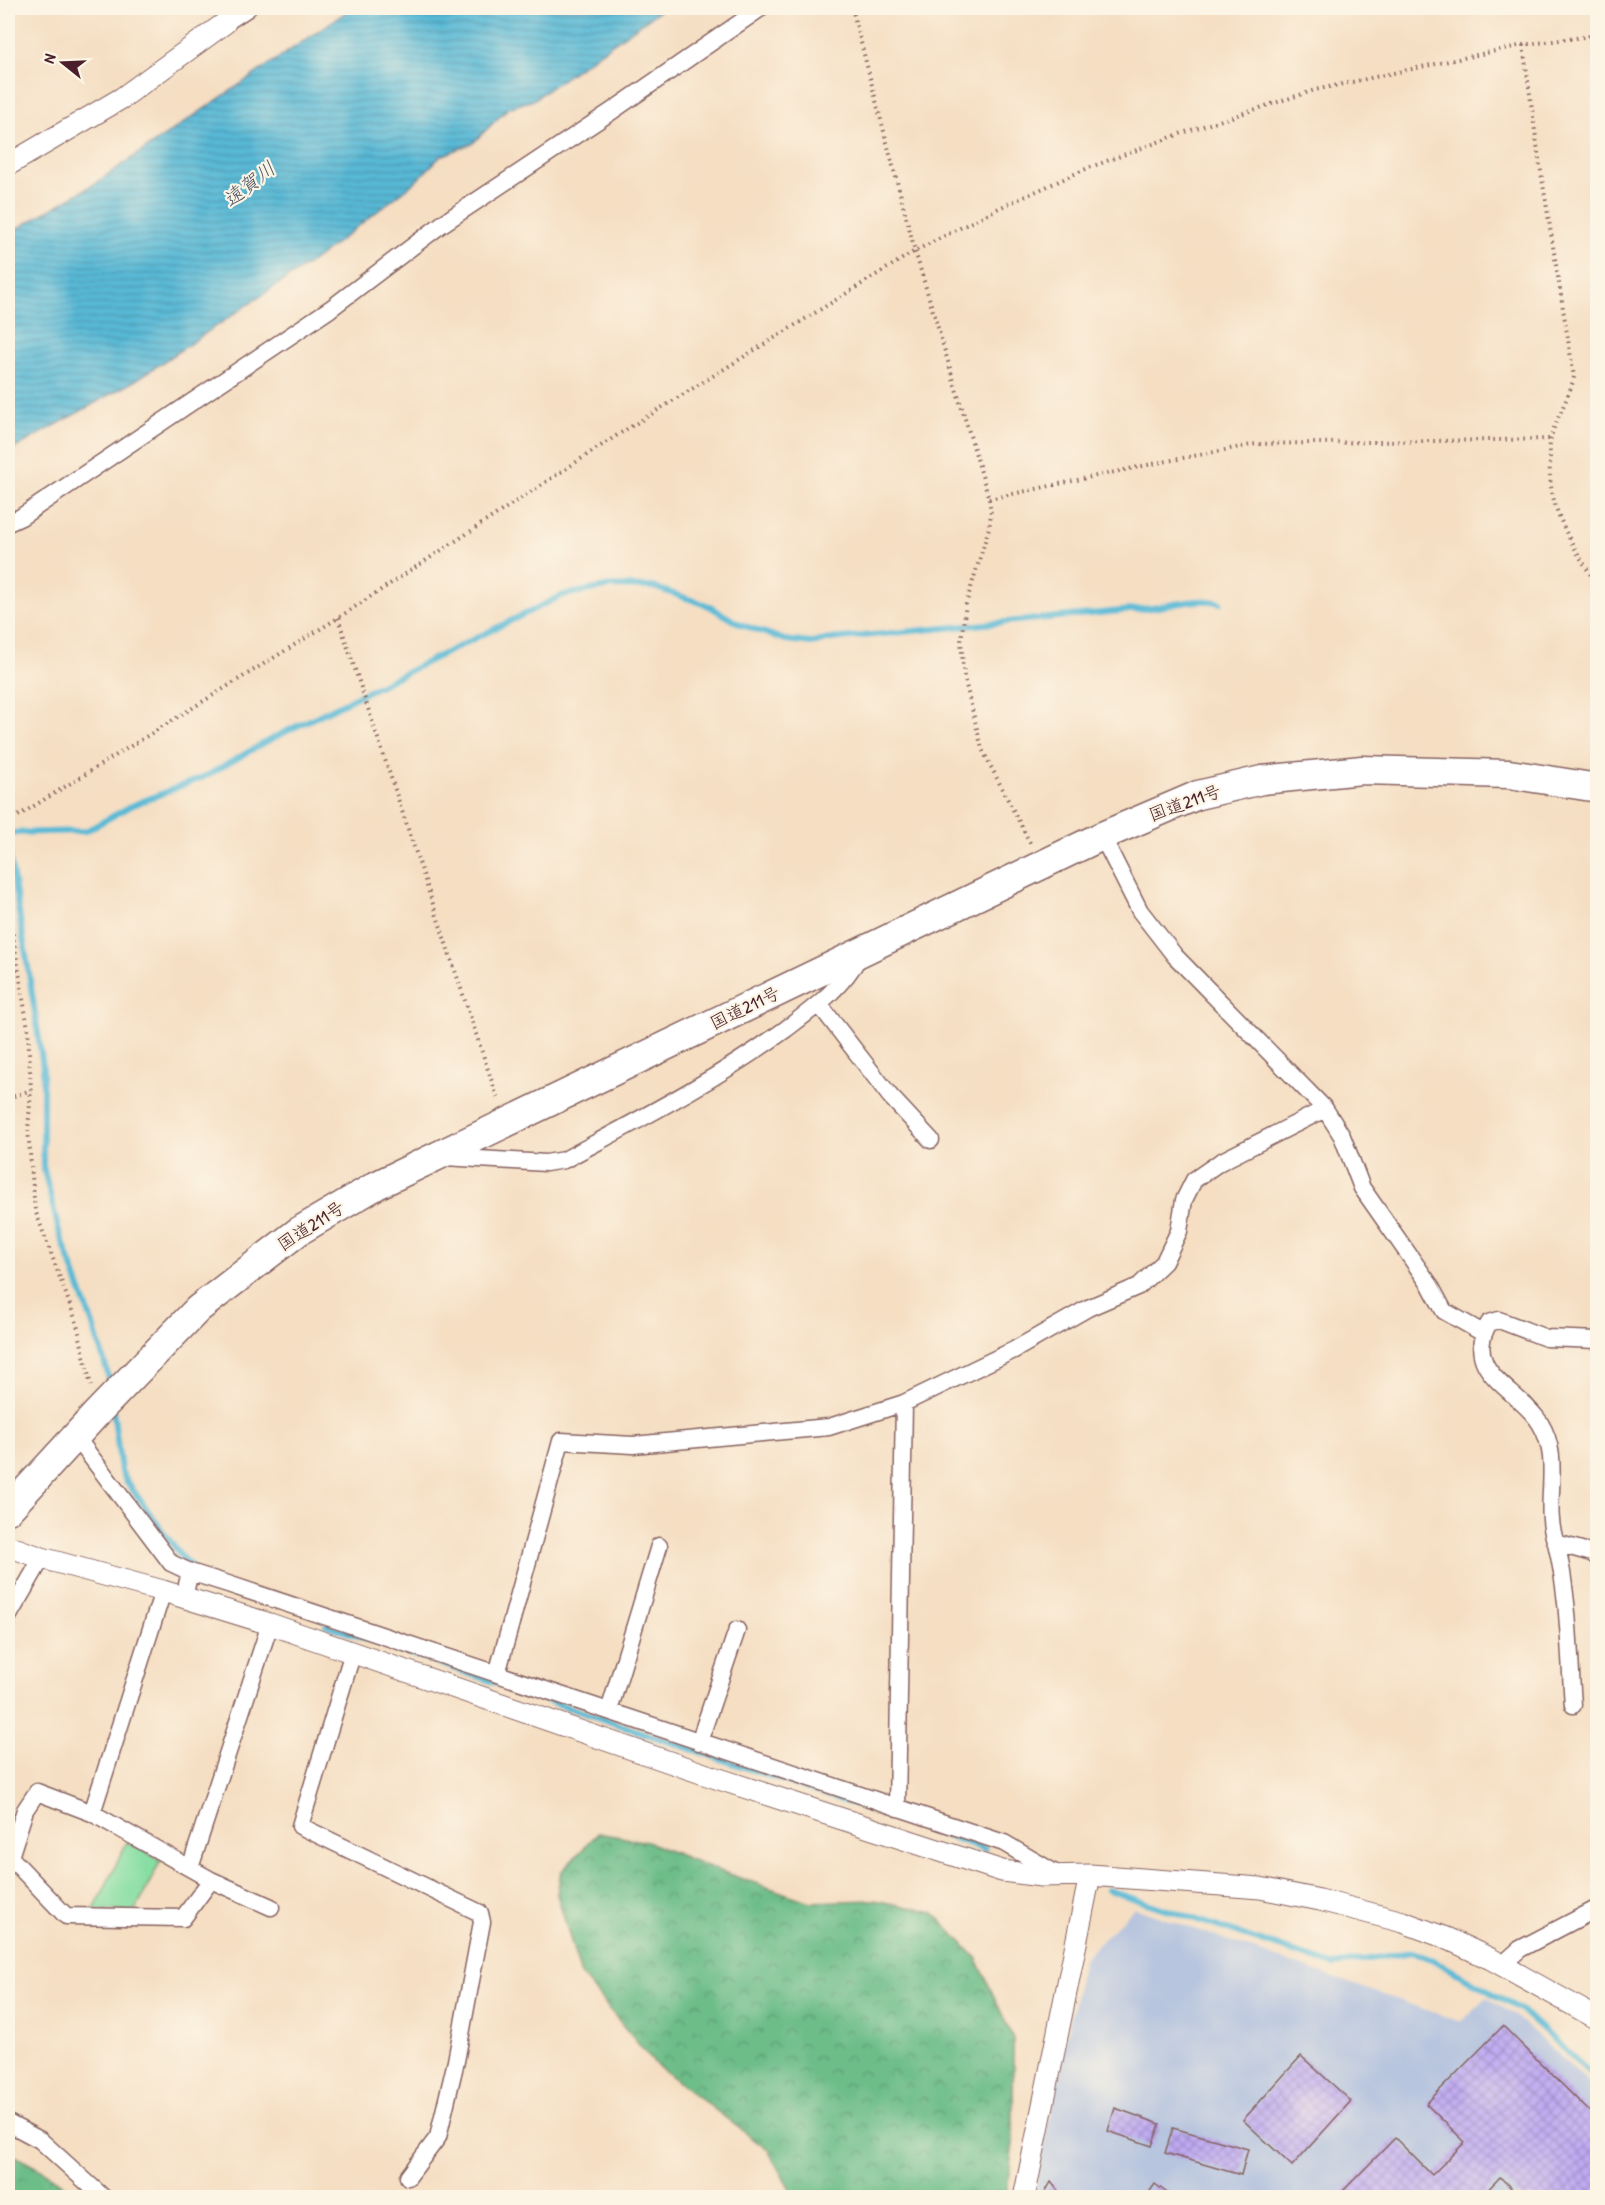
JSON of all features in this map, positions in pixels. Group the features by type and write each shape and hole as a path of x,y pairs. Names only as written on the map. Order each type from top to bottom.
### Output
{"highway":[{"name":"国道211号","path":"8,1510 97,1413 198,1309 299,1231 377,1185 1102,836 1198,795 1262,780 1373,771 1509,774 1598,788"}],"street":[{"path":"8,165 122,98 248,8"},
{"path":"8,523 330,309 442,224 761,8"},
{"path":"1102,836 1140,911 1175,956 1325,1109 1342,1136 1362,1188 1430,1285 1444,1311 1483,1333"},
{"path":"437,1157 546,1162 564,1160 685,1095 756,1051 819,1004 851,972 863,951"},
{"path":"819,1004 890,1096 931,1140"},
{"path":"497,1674 561,1441 633,1445 830,1427 904,1403 1014,1350 1088,1308 1139,1286 1164,1262 1179,1231 1184,1200 1194,1180 1220,1162 1325,1109"},
{"path":"1574,1705 1560,1559 1551,1531 1553,1463 1550,1440 1539,1420 1523,1402 1500,1385 1490,1371 1482,1357 1483,1333 1489,1323 1499,1320 1546,1338 1598,1340"},
{"path":"897,1808 904,1403"},
{"path":"76,1437 171,1563 190,1572 1004,1844 1060,1876"},
{"path":"1556,1543 1592,1553 1598,1558"},
{"path":"8,1546 270,1624 710,1776 992,1868 1041,1876 1090,1875 1260,1888 1320,1900 1403,1922 1446,1938 1502,1965 1598,2019"},
{"path":"609,1711 659,1546"},
{"path":"8,1617 42,1558"},
{"path":"184,1597 190,1572"},
{"path":"92,1813 163,1591"},
{"path":"190,1868 270,1624"},
{"path":"699,1742 737,1630"},
{"path":"353,1652 300,1826 480,1913 483,1922 456,2061 438,2137 408,2177"},
{"path":"211,1880 183,1918 66,1916 10,1857 25,1810 37,1792 92,1813 211,1880 271,1907"},
{"path":"1024,2198 1090,1875"},
{"path":"1502,1965 1520,1948 1598,1908"},
{"path":"8,2123 40,2140 104,2198"}],"path":[{"path":"852,8 915,251 989,499 991,513 989,528 966,604 961,641 964,677 982,749 1041,864"},
{"path":"8,822 338,618 619,434 915,251 999,208 1078,172 1188,131 1315,90 1523,45 1598,35"},
{"path":"1523,45 1574,377 1569,397 1559,415 1551,439 1549,481 1554,507 1564,529 1598,587"},
{"path":"989,499 1157,462 1256,444 1551,439"},
{"path":"338,618 505,1124"},
{"path":"8,904 28,1029 31,1090 28,1130 35,1210 77,1324 97,1413"},
{"path":"8,1098 31,1090"}],"shaded area":[{"path":"1134,1908 1461,2022 1487,1997 1513,2014 1597,2090 1597,2197 1033,2198 1083,1959"}],"green space":[{"path":"598,1833 647,1842 717,1870 810,1902 874,1900 933,1912 977,1959 1013,2039 1013,2143 1006,2197 794,2197 768,2150 655,2064 581,1975 557,1894 561,1872"},
{"path":"127,1842 161,1860 135,1911 94,1910"},
{"path":"8,2152 46,2173 79,2197 8,2197"}],"water":[{"name":"遠賀川","path":"352,8 663,8 533,100 508,108 473,143 441,156 415,182 316,259 136,380 8,452 8,234 91,186"}],"building":[{"path":"1503,2026 1598,2120 1598,2198 1521,2198 1500,2177 1480,2198 1336,2198 1395,2138 1432,2175 1465,2142 1426,2104"},
{"path":"1301,2056 1351,2101 1292,2166 1243,2120"},
{"path":"1115,2108 1160,2124 1152,2146 1108,2131"},
{"path":"1173,2128 1248,2149 1241,2175 1165,2153"},
{"path":"1051,2182 1064,2198 1042,2198"},
{"path":"1155,2184 1174,2198 1145,2198"}],"waterway":[{"path":"8,833 86,831 131,806 208,775 271,739 563,595 611,586 653,587 707,605 740,624 785,640 811,643 831,639 1152,608 1195,601 1220,603"},
{"path":"8,846 43,1067 43,1166 59,1231 92,1322 110,1387"},
{"path":"113,1409 121,1471 183,1559 192,1566"},
{"path":"326,1625 985,1849"},
{"path":"1108,1890 1333,1965 1412,1952 1434,1960 1521,2010 1598,2080"}]}
